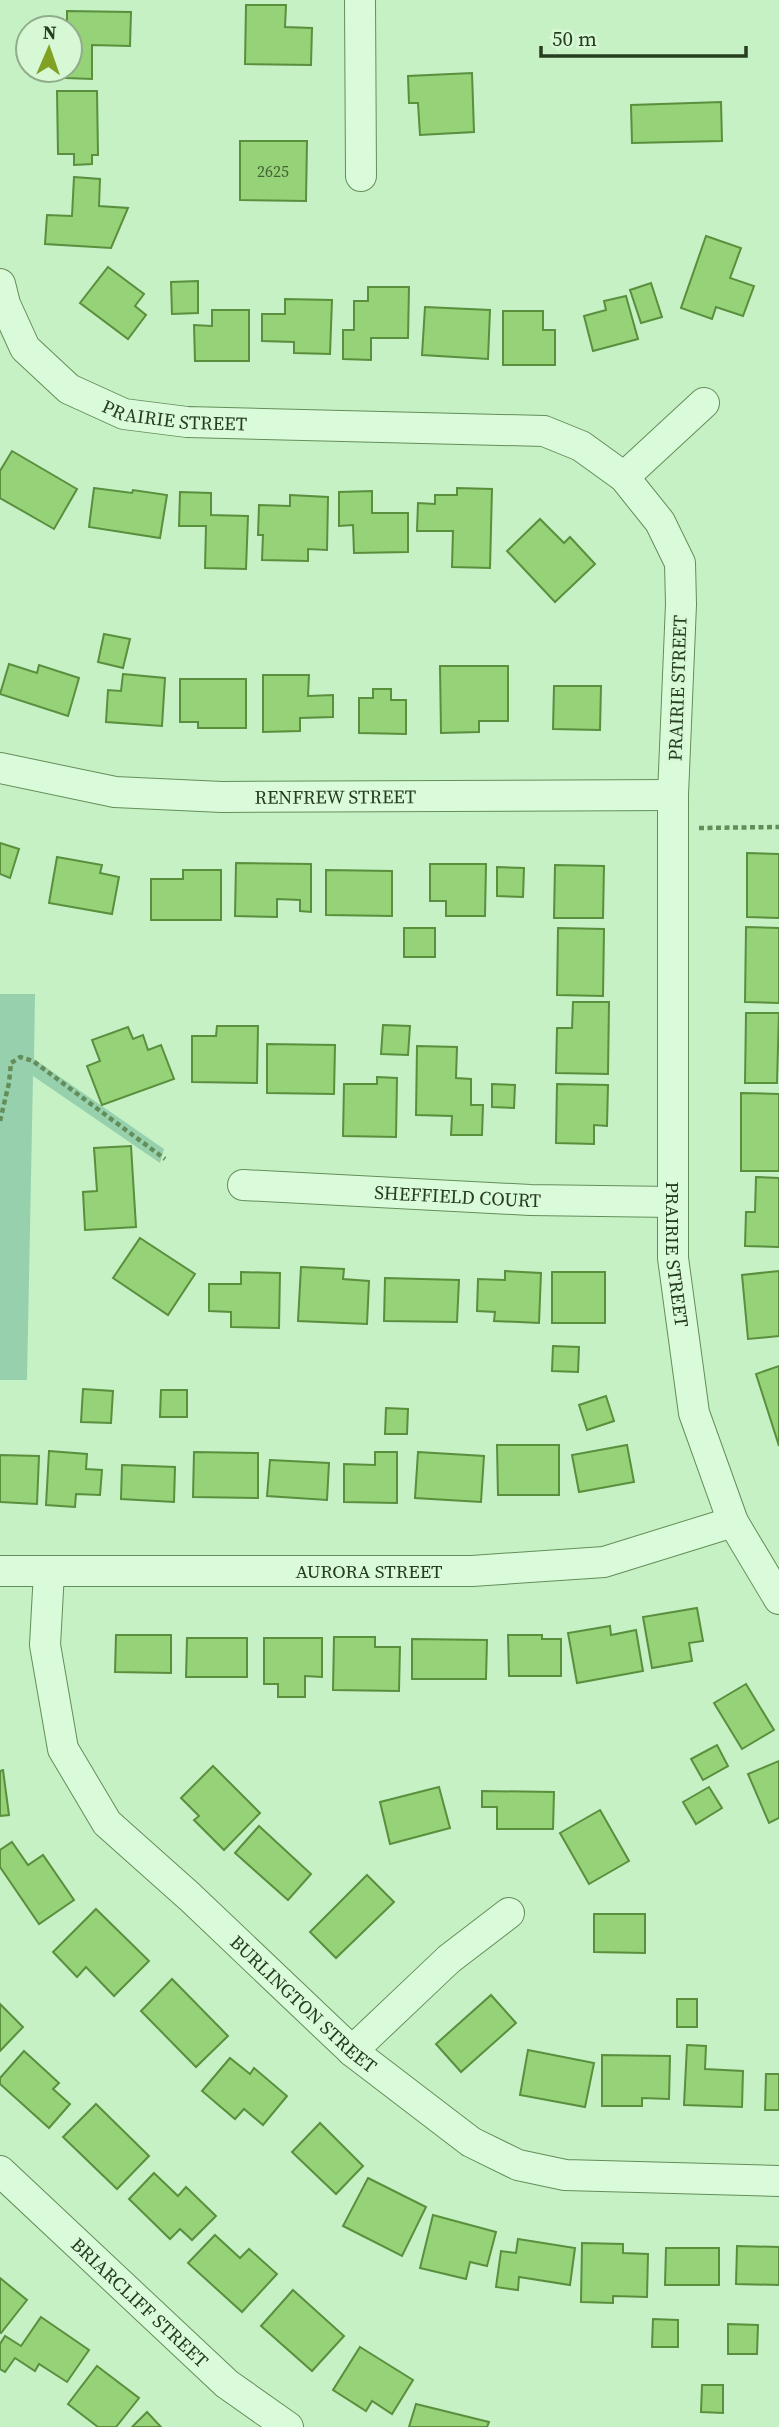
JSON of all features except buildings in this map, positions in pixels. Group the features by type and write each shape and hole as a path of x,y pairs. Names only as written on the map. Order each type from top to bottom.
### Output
{"street":[{"path":"360,0 361,176"},
{"name":"PRAIRIE STREET","path":"0,285 24,348 69,389 124,414 187,422 544,431 581,446 624,477 660,522 680,564 681,604 673,795 673,1258 694,1413 733,1522 779,1599"},
{"path":"624,477 704,403"},
{"name":"RENFREW STREET","path":"0,768 115,792 222,797 673,795"},
{"name":"SHEFFIELD COURT","path":"243,1185 530,1200 672,1202"},
{"name":"AURORA STREET","path":"0,1571 472,1571 604,1562 733,1522"},
{"name":"BURLINGTON STREET","path":"49,1572 45,1646 62,1749 107,1823 190,1897 352,2052 471,2142 518,2165 565,2175 779,2181"},
{"path":"352,2052 449,1959 509,1913"},
{"name":"BRIARCLIFF STREET","path":"0,2171 227,2384 288,2427"}],"path":[{"path":"697,828 779,827"},
{"path":"0,1121 11,1063 20,1057 33,1061 165,1159"}],"green space":[{"path":"0,994 35,994 34,1059 164,1149 160,1163 33,1076 27,1380 0,1380"}]}
